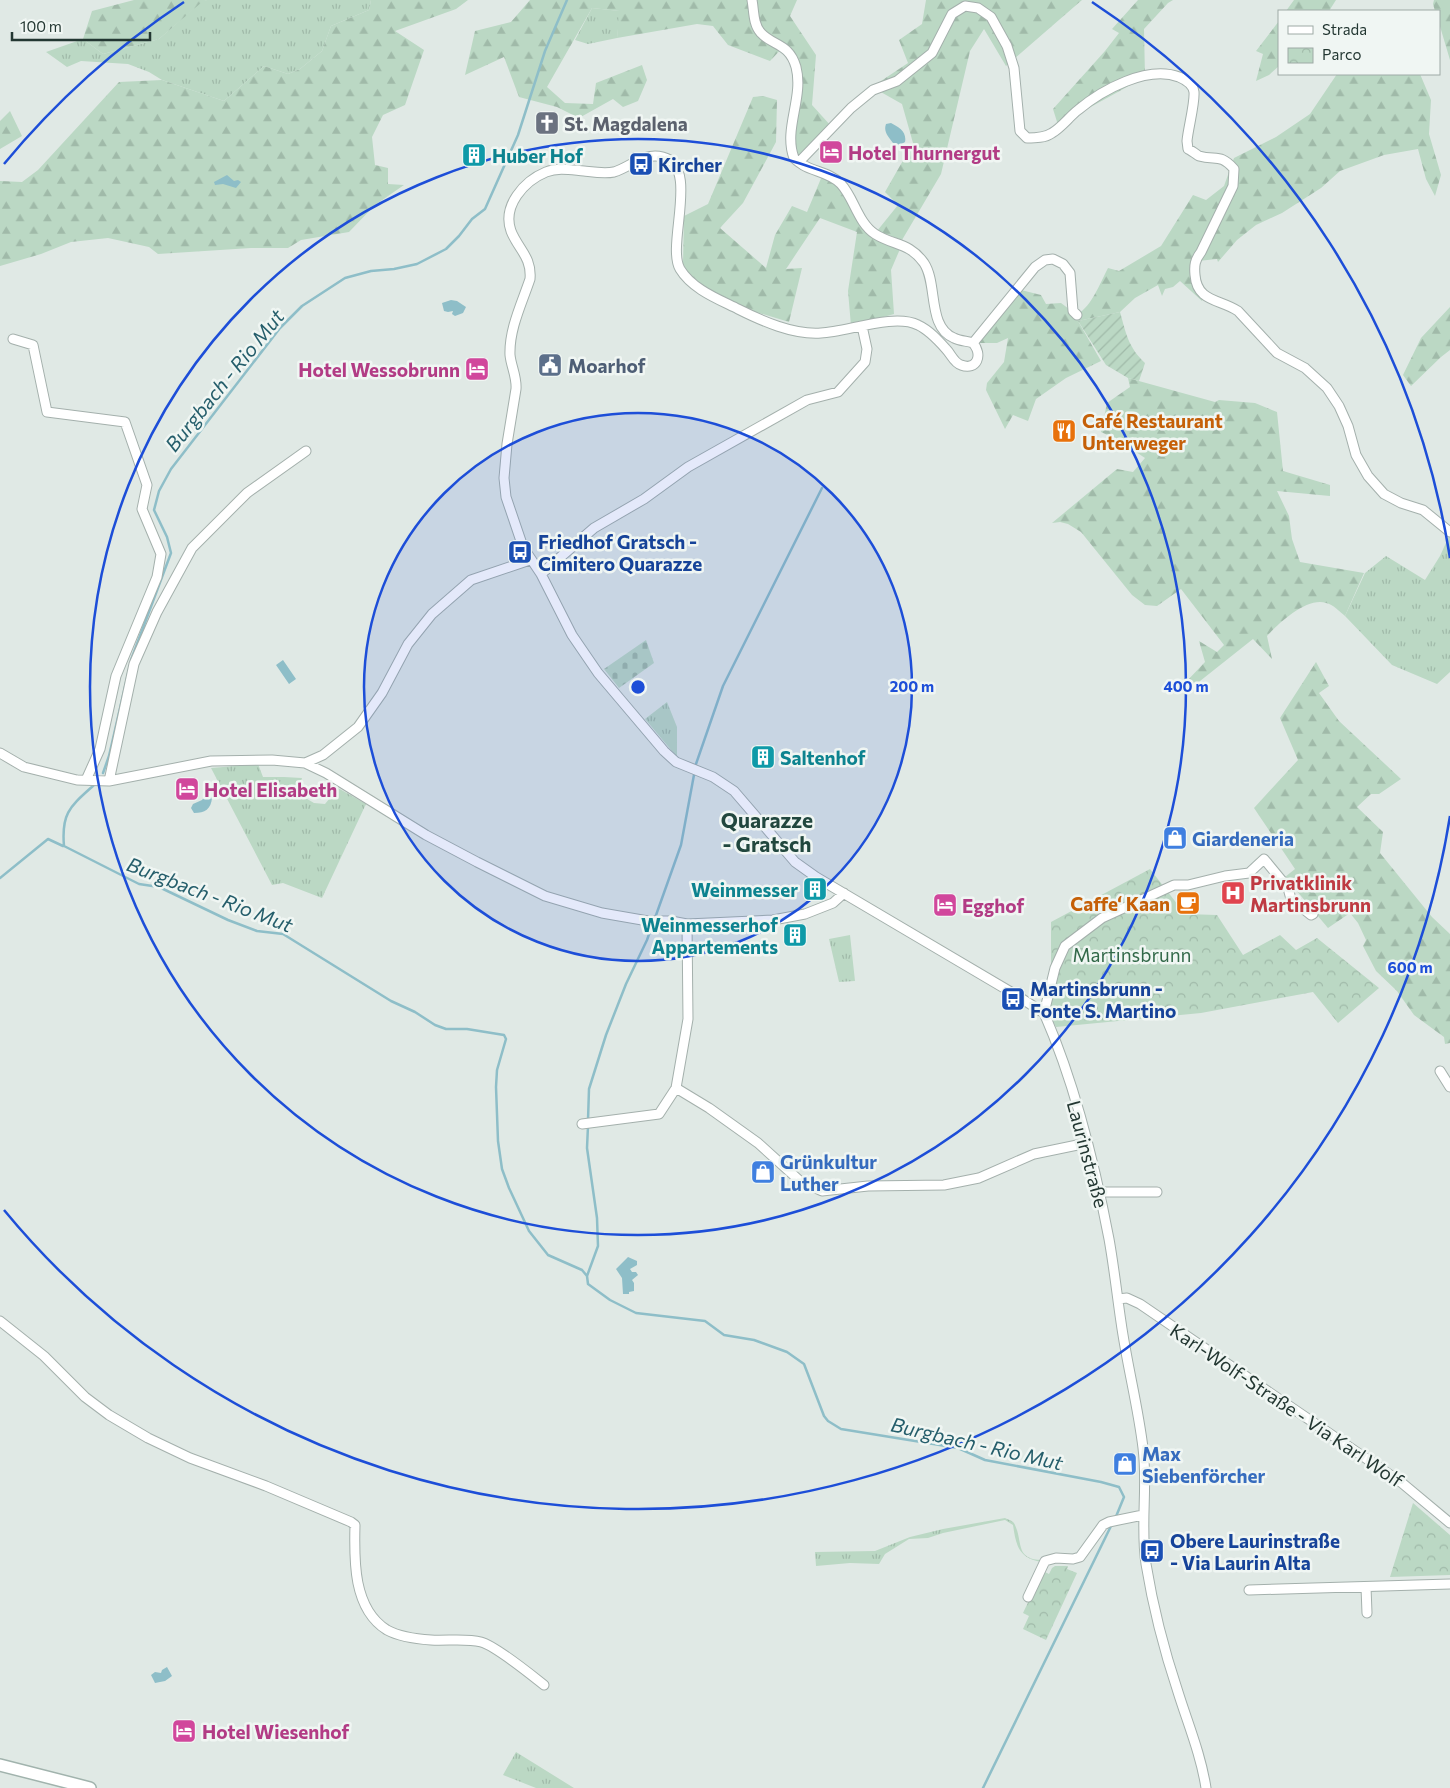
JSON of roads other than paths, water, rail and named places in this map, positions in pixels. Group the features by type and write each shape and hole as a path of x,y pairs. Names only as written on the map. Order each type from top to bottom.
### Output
{"main road":[{"path":"0,1765 90,1788"}],"street":[{"path":"752,0 760,33 785,49 796,67 798,85 790,142 794,158 836,179 874,234 908,247 917,255 928,271 938,321 953,338 973,343 978,349 978,359 970,365 960,365 930,332 916,324 889,321 821,333 800,332 740,310 690,282 679,267 677,254 680,195 679,173 674,163 665,157 654,155 642,158 615,172 558,170 547,172 530,181 520,190 512,202 510,219 511,230 530,263 531,271 511,335 510,355 517,381 507,444 504,478 506,497 524,548 530,560 541,574 572,635 598,673 664,751 676,762 713,777 734,791 795,862 1044,1013 1054,968 1065,946 1102,918 1174,885 1188,885 1225,876 1249,873 1264,859 1288,888 1291,899 1311,915 1313,914"},
{"path":"799,162 851,108 873,90 897,81 932,53 952,14 964,6 978,8 991,17 1007,46 1014,68 1020,130 1027,138 1040,138 1051,134 1076,111 1114,86 1149,75 1172,74 1184,79 1191,84 1194,92 1187,142 1188,149 1200,156 1216,157 1227,161 1234,169 1234,186 1196,260 1196,282 1203,294 1219,304 1230,306 1238,311 1270,347 1277,353 1305,368 1327,388 1339,406 1348,426 1356,455 1368,476 1384,494 1401,503 1423,510 1450,532"},
{"path":"973,343 1035,267 1045,260 1053,259 1063,264 1070,273 1073,311 1077,315"},
{"path":"541,574 594,528 644,499 688,467 807,400 838,392 865,362 867,349 862,326"},
{"path":"13,339 33,345 47,412 125,422 147,485 142,509 161,554 157,577 116,676 100,750 86,780"},
{"path":"109,780 134,664 156,612 192,548 247,493 306,451"},
{"path":"304,763 323,755 358,727 382,693 408,644 439,608 471,580 530,560"},
{"path":"0,753 24,767 63,777 86,780 109,780 211,761 272,760 304,763 326,773 426,835 545,896 602,913 648,921 671,921 687,924 764,921 805,914 833,903 844,893"},
{"path":"582,1124 659,1114 676,1088 688,1019 687,924"},
{"name":"Laurinstraße","path":"1044,1013 1070,1085 1087,1143 1109,1239 1143,1448 1145,1470 1144,1552 1159,1627 1177,1690 1198,1752 1206,1788"},
{"path":"1440,1070 1450,1087"},
{"path":"676,1088 709,1108 758,1143 800,1181 822,1191 868,1186 944,1186 978,1178 1034,1154 1087,1143"},
{"path":"1099,1192 1157,1192"},
{"name":"Karl-Wolf-Straße - Via Karl Wolf","path":"1118,1298 1127,1298 1140,1304 1402,1483 1450,1523"},
{"path":"0,1321 44,1356 85,1397 110,1415 141,1433 190,1458 266,1486 355,1525 355,1567 361,1596 371,1614 387,1630 411,1638 484,1643 544,1685"},
{"path":"1028,1597 1045,1561 1056,1558 1074,1559 1080,1557 1103,1525 1119,1519 1143,1515"},
{"path":"1249,1590 1450,1584"},
{"path":"1366,1587 1367,1613"}],"water":[{"path":"891,123 905,135 905,142 900,145 893,143 886,132 886,124"},
{"path":"227,175 234,181 238,180 241,182 236,188 223,184 215,185 214,182"},
{"path":"451,300 457,301 466,307 463,313 455,316 452,314 453,311 444,311 442,303"},
{"path":"283,660 296,679 289,684 276,665"},
{"path":"206,795 210,795 212,798 209,808 194,813 191,808 193,804 202,800"},
{"path":"628,1257 637,1261 637,1265 630,1269 638,1275 632,1280 634,1291 629,1292 629,1294 623,1294 622,1278 616,1269"},
{"path":"167,1667 172,1676 165,1681 155,1683 151,1675 155,1672 161,1673"}],"waterway":[{"name":"Burgbach - Rio Mut","path":"131,660 171,553 167,537 154,510 159,491 171,469 280,328 302,306 345,278 371,271 417,264 446,249 472,219 485,209 518,135 545,51 567,0"},
{"path":"655,918 681,845 696,764 723,686 822,488"},
{"name":"Burgbach - Rio Mut","path":"103,773 109,756 130,665"},
{"name":"Burgbach - Rio Mut","path":"94,785 79,799 66,817 63,834 64,846 139,884 159,887 228,920 257,931 283,934 391,1001 415,1012 435,1025 446,1029 467,1029 504,1035 506,1039 497,1070 496,1087 498,1141 502,1169 509,1188 529,1231 548,1255 582,1270 587,1276 588,1284 610,1300 636,1313 705,1321 724,1335 754,1340 787,1352 804,1364 824,1416 828,1421 841,1429 958,1448 985,1460 1119,1487 1124,1497 1115,1519"},
{"path":"0,878 48,839 63,846"},
{"path":"588,1120 589,1089 606,1035 653,923"},
{"path":"587,1276 598,1246 597,1218 587,1148 588,1126"},
{"name":"Burgbach - Rio Mut","path":"983,1788 1112,1524"}],"place":[{"name":"St. Magdalena","path":"547,123"},
{"name":"Hotel Thurnergut","path":"831,152"},
{"name":"Huber Hof","path":"474,155"},
{"name":"Kircher","path":"641,164"},
{"name":"Moarhof","path":"550,365"},
{"name":"Hotel Wessobrunn","path":"477,369"},
{"name":"Café Restaurant Unterweger","path":"1064,431"},
{"name":"Friedhof Gratsch - Cimitero Quarazze","path":"520,552"},
{"name":"Saltenhof","path":"763,757"},
{"name":"Hotel Elisabeth","path":"187,789"},
{"name":"Giardeneria","path":"1175,838"},
{"name":"Weinmesser","path":"815,889"},
{"name":"Privatklinik Martinsbrunn","path":"1233,893"},
{"name":"Caffe‘ Kaan","path":"1188,903"},
{"name":"Egghof","path":"945,905"},
{"name":"Weinmesserhof Appartements","path":"795,935"},
{"name":"Martinsbrunn - Fonte S. Martino","path":"1013,999"},
{"name":"Grünkultur Luther","path":"763,1172"},
{"name":"Max Siebenförcher","path":"1125,1464"},
{"name":"Obere Laurinstraße - Via Laurin Alta","path":"1152,1551"},
{"name":"Hotel Wiesenhof","path":"184,1731"}],"district":[{"name":"Quarazze - Gratsch","path":"767,831"}],"park label":[{"name":"Martinsbrunn","path":"1132,954"}]}
